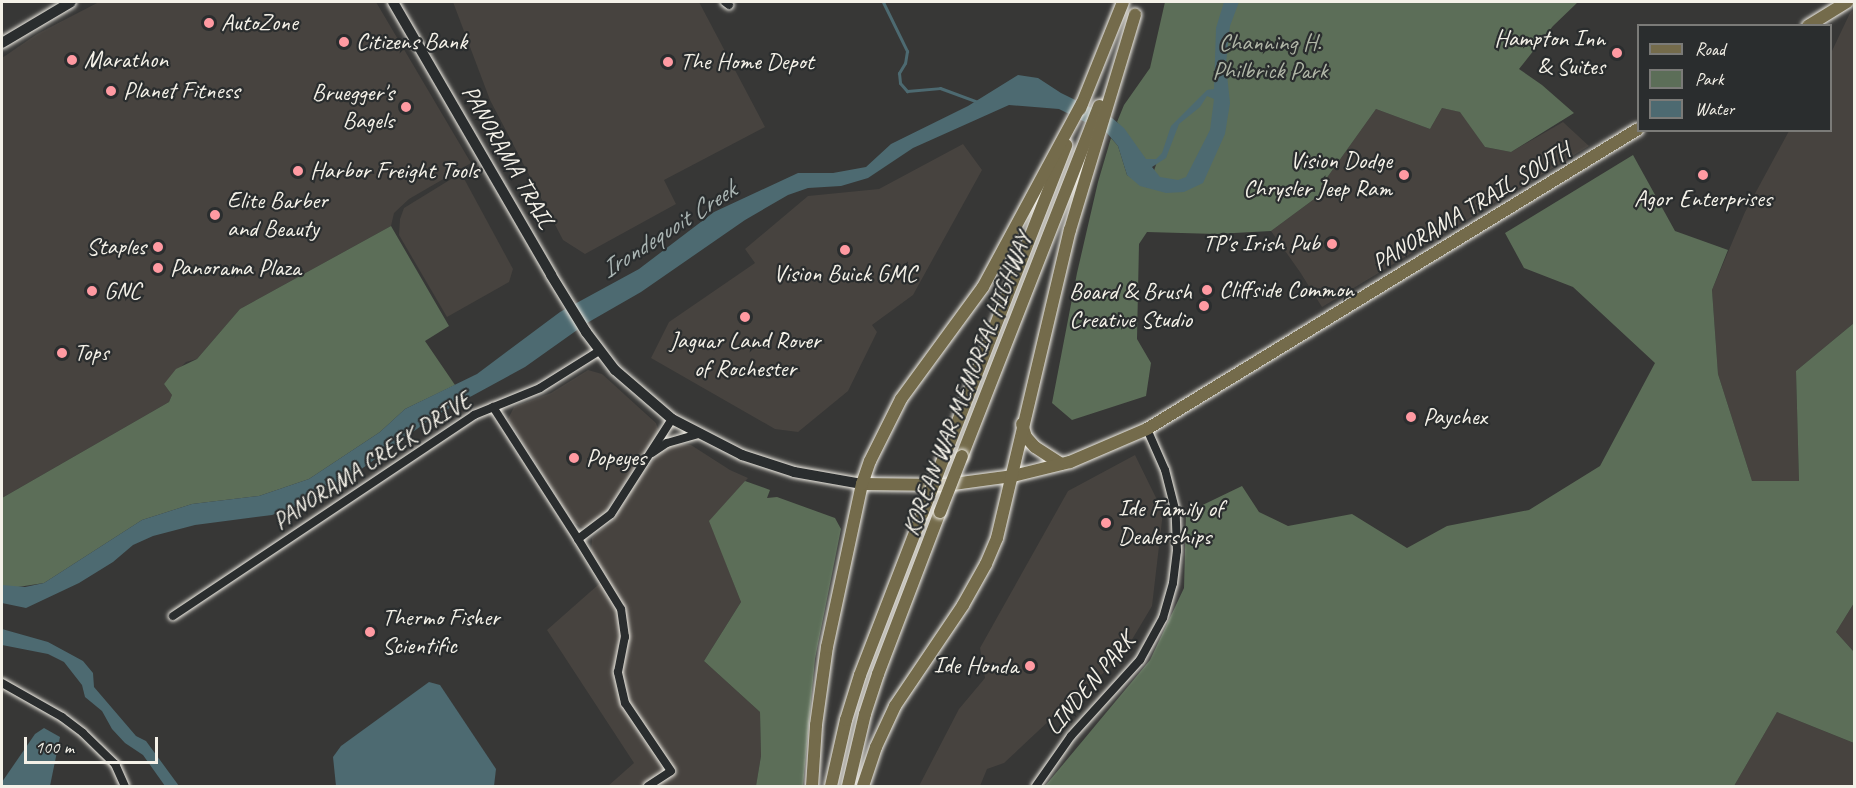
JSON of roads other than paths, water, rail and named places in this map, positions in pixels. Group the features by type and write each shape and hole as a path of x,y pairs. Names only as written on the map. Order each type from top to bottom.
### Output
{"main road":[{"path":"2,43 71,2"},
{"name":"PANORAMA TRAIL","path":"393,2 586,333"},
{"path":"812,786 816,725 827,647 862,484 874,452 901,399 983,287 1008,245 1082,103 1123,2"},
{"path":"863,786 876,747 895,706 986,564 997,538 1088,149 1140,2"},
{"path":"1811,24 1847,2"},
{"name":"PANORAMA TRAIL SOUTH","path":"586,333 630,385 672,419 760,462 813,476 862,484 946,485 1012,476 1061,464 1147,429 1637,130"},
{"name":"KOREAN WAR MEMORIAL HIGHWAY","path":"831,786 846,720 860,675 1064,140"},
{"name":"KOREAN WAR MEMORIAL HIGHWAY","path":"848,786 865,714 878,674 939,512 1088,149"},
{"path":"1022,424 1026,437 1035,447 1061,464"}],"street":[{"name":"PANORAMA CREEK DRIVE","path":"173,616 466,420 547,384 599,351"},
{"path":"494,407 621,609 625,637 618,672 625,703 671,771 648,786"},
{"path":"578,539 611,514 672,419"},
{"name":"LINDEN PARK","path":"1036,786 1071,735 1140,660 1163,618 1173,583 1177,551 1176,513 1165,470 1147,429"},
{"path":"648,456 668,443 699,434"},
{"path":"2,683 76,727 115,764 125,786"}],"water":[{"path":"1224,2 1239,2 1230,26 1228,43 1226,65 1230,103 1225,134 1203,183 1184,192 1166,193 1140,186 1127,175 1118,146 1107,133 1059,109 1009,105 913,148 868,178 841,186 808,188 788,195 745,220 641,292 587,323 525,367 435,416 360,470 302,504 272,515 195,525 153,536 133,545 113,562 79,583 26,608 2,603 2,585 25,587 44,583 142,520 192,504 259,496 309,479 380,432 405,409 477,374 560,312 639,269 714,212 798,173 833,173 866,167 891,144 968,106 1018,75 1038,78 1061,93 1112,118 1124,128 1146,159 1156,159 1162,153 1171,126 1207,90 1214,89 1216,28","holes":["1207,96 1214,99 1210,130 1186,177 1178,180 1160,177 1152,167 1166,158 1179,124 1200,107"]},
{"path":"2,629 48,642 83,661 93,673 94,687 136,736 146,741 179,786 165,786 143,755 125,743 112,729 102,711 85,697 82,685 64,662 48,654 2,645"},
{"path":"429,682 440,685 496,769 494,786 336,786 333,757 341,746"},
{"path":"44,728 60,737 50,786 2,786 2,782 35,734"}],"waterway":[{"path":"883,2 907,51 905,63 899,73 900,83 907,91 940,88 978,102"}],"place":[{"name":"AutoZone","path":"209,23"},
{"name":"Citizens Bank","path":"344,42"},
{"name":"Hampton Inn & Suites","path":"1617,53"},
{"name":"Marathon","path":"72,60"},
{"name":"The Home Depot","path":"668,62"},
{"name":"Planet Fitness","path":"111,91"},
{"name":"Bruegger's Bagels","path":"406,107"},
{"name":"Harbor Freight Tools","path":"298,171"},
{"name":"Vision Dodge Chrysler Jeep Ram","path":"1404,175"},
{"name":"Agor Enterprises","path":"1703,175"},
{"name":"Elite Barber and Beauty","path":"215,215"},
{"name":"TP's Irish Pub","path":"1332,244"},
{"name":"Staples","path":"158,247"},
{"name":"Vision Buick GMC","path":"845,250"},
{"name":"Panorama Plaza","path":"158,268"},
{"name":"Cliffside Common","path":"1207,290"},
{"name":"GNC","path":"92,291"},
{"name":"Board & Brush Creative Studio","path":"1204,306"},
{"name":"Jaguar Land Rover of Rochester","path":"745,317"},
{"name":"Tops","path":"62,353"},
{"name":"Paychex","path":"1411,417"},
{"name":"Popeyes","path":"574,458"},
{"name":"Ide Family of Dealerships","path":"1106,523"},
{"name":"Thermo Fisher Scientific","path":"370,632"},
{"name":"Ide Honda","path":"1030,666"}],"park label":[{"name":"Channing H. Philbrick Park","path":"1270,57"}],"water label":[{"name":"Irondequoit Creek","path":"668,230"}]}
